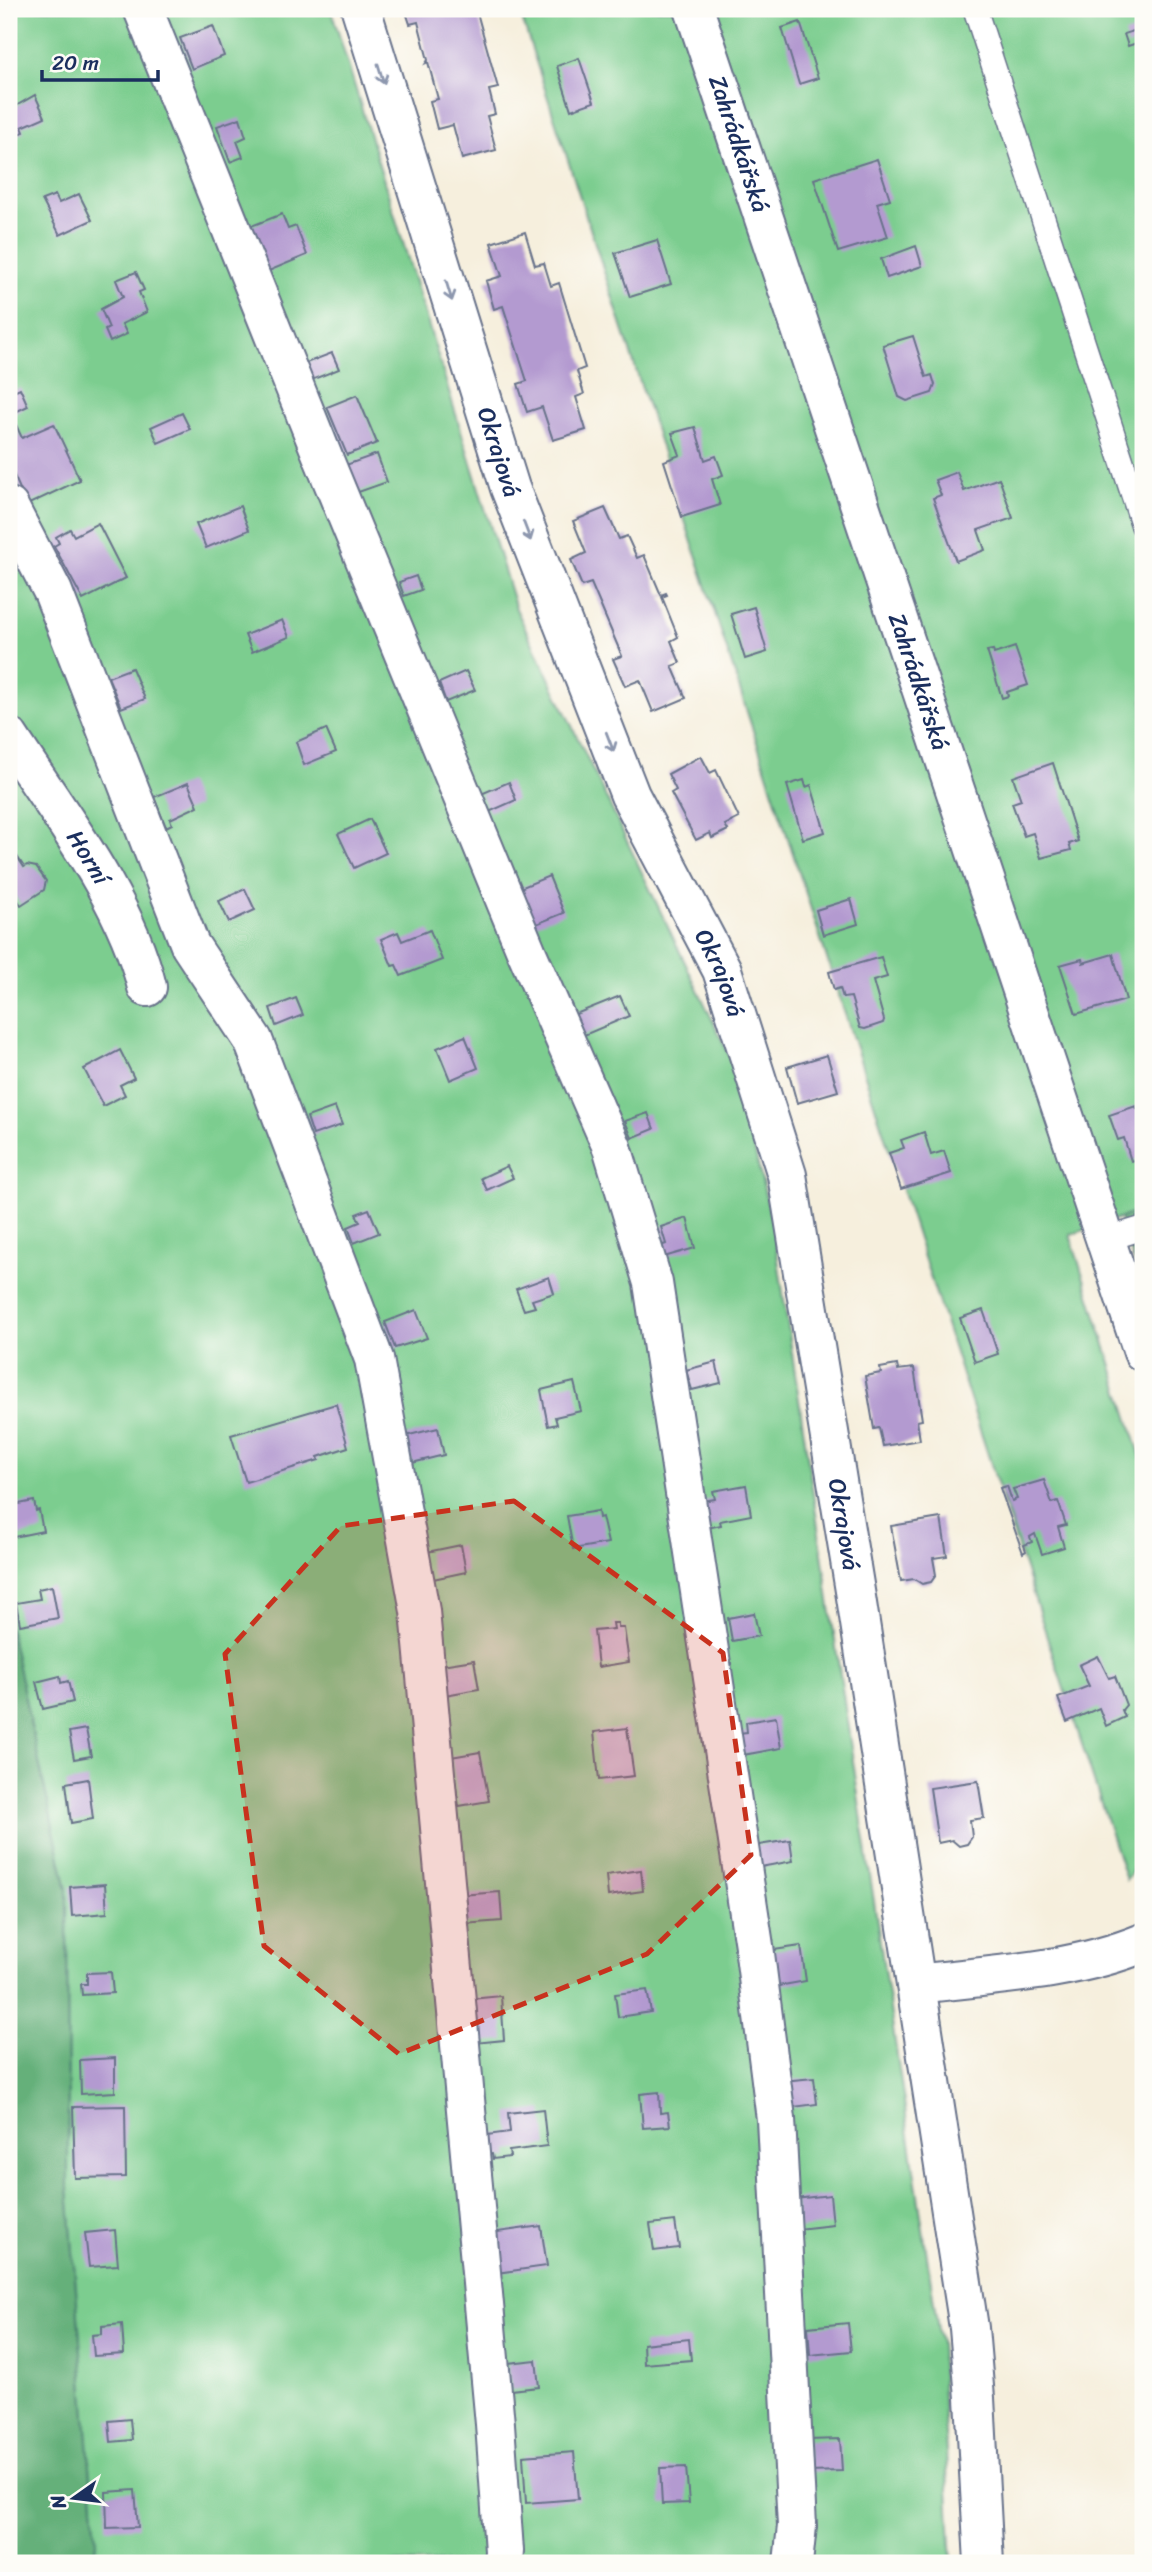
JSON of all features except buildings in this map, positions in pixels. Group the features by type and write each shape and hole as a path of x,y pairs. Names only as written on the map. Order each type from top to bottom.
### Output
{"street":[{"path":"143,9 334,486 527,953 612,1147 653,1283 754,1946 776,2119 797,2526 793,2563"},
{"name":"Okrajová","path":"361,9 510,488 630,795 722,970 787,1175 969,2328 984,2563"},
{"name":"Zahrádkářská","path":"694,9 1143,1352"},
{"path":"9,508 53,592 190,945 253,1040 374,1359 421,1611 495,2424 503,2563"},
{"name":"Horní","path":"9,737 102,881 141,964 147,987"},
{"path":"916,1984 1074,1964 1124,1951 1143,1943"}],"lane":[{"path":"975,9 1143,526"},
{"path":"1104,1240 1143,1228"}],"highlighted area":[{"path":"514,1501 723,1653 751,1855 647,1954 399,2054 264,1946 225,1654 341,1526"}],"green space":[{"path":"9,9 331,9 516,609 733,1063 773,1226 940,2343 952,2563 93,2563 96,2543 68,2188 67,1890 9,1626"},
{"path":"519,9 1143,9 1143,1210 1070,1235 1143,1464 1143,1856 1126,1880"},
{"path":"1143,1210 1143,1288 1120,1218"},
{"path":"9,1626 67,1890 68,2188 96,2543 93,2563 9,2563"}]}
